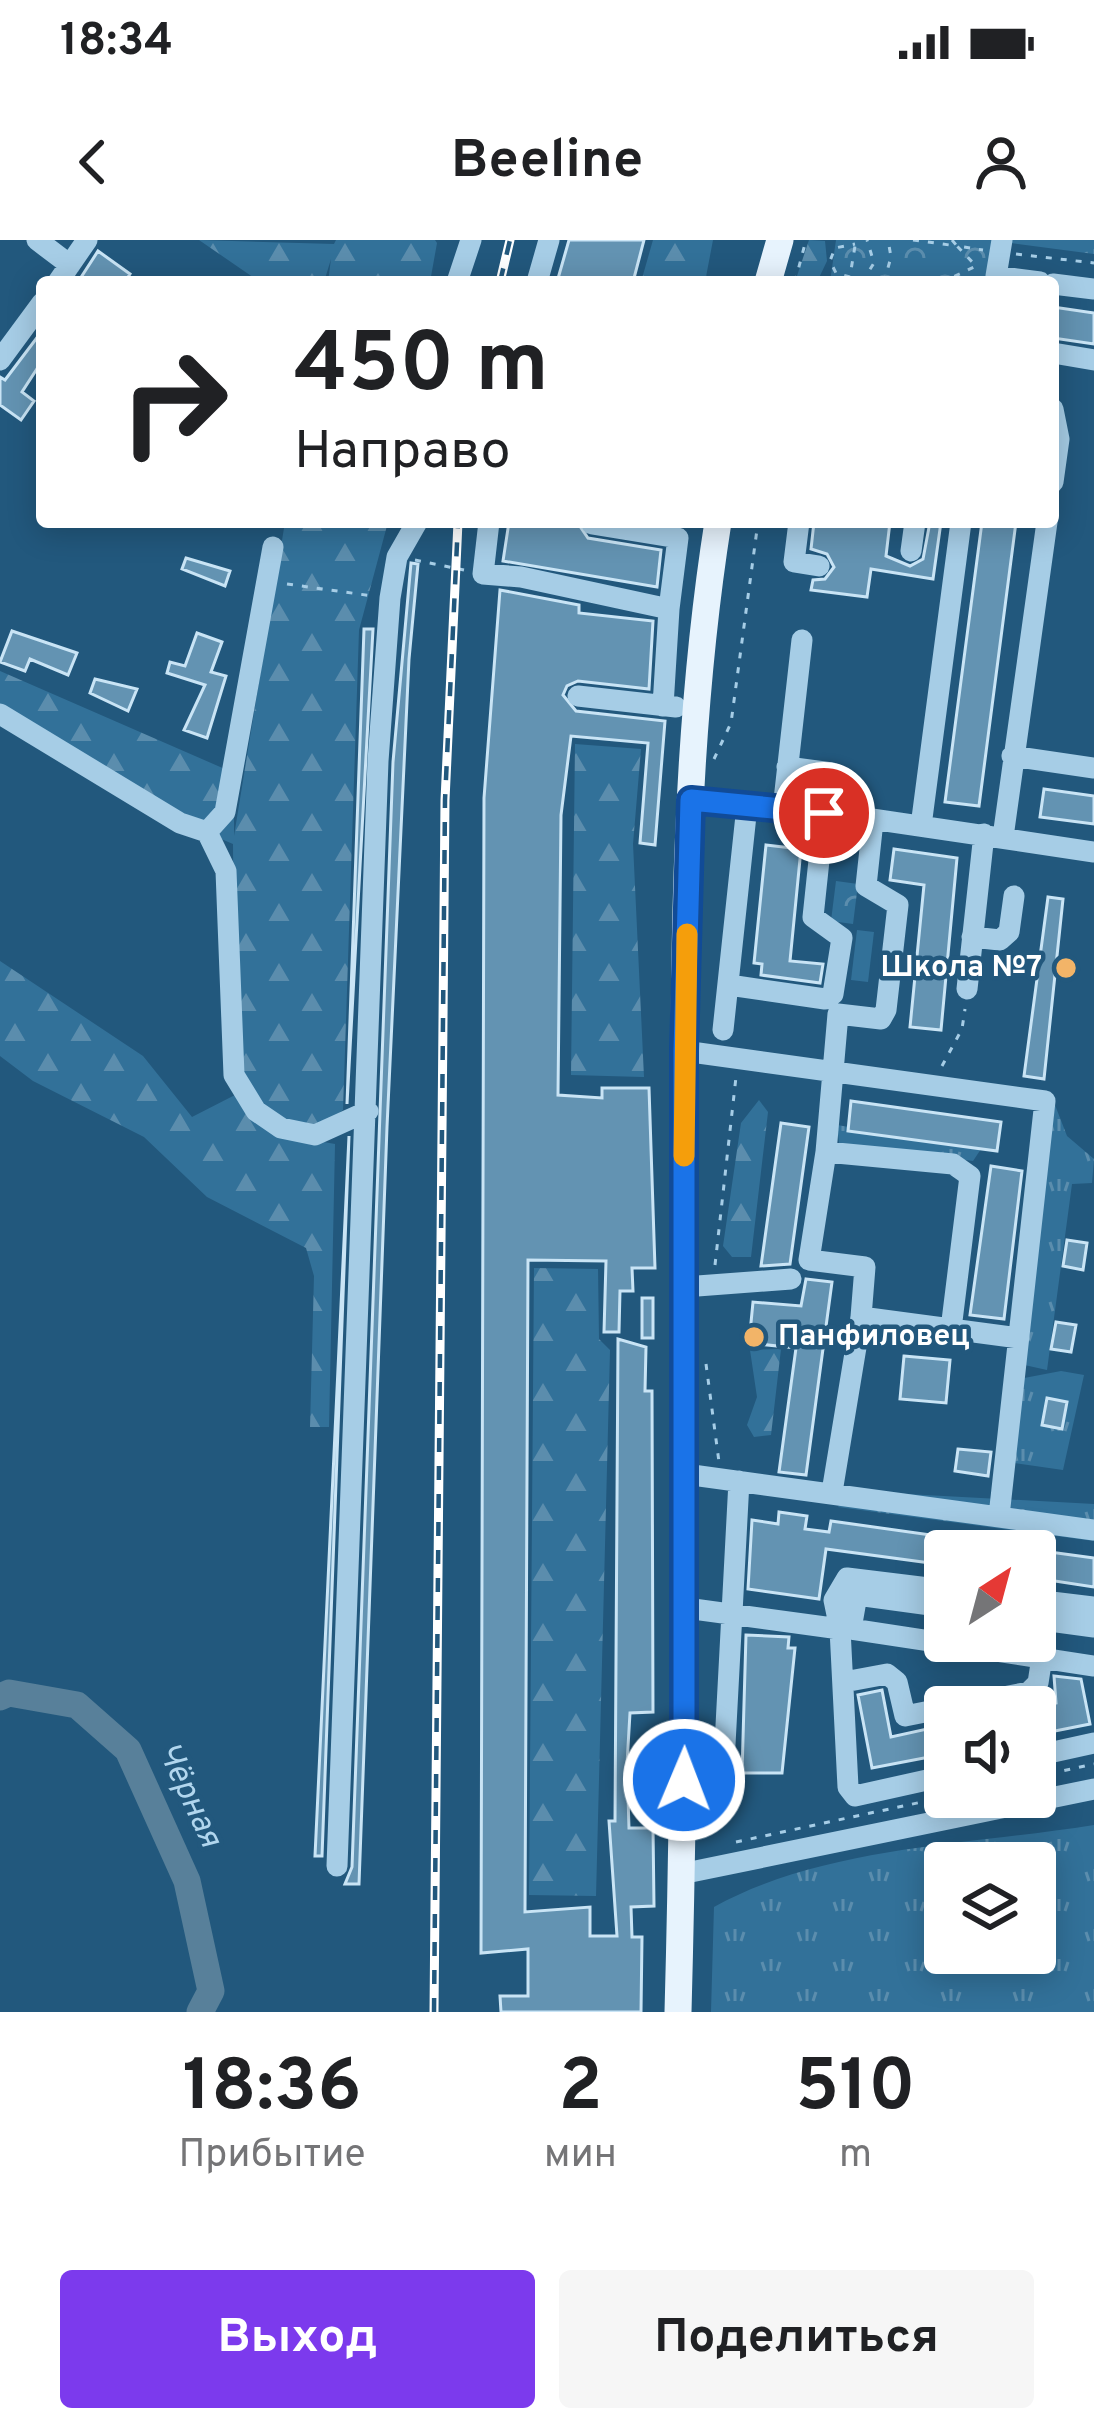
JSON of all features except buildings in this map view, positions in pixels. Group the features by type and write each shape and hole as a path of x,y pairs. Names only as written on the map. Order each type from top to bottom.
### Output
{"main road":[{"path":"770,276 780,240"},
{"path":"678,2012 686,1608 684,1051 698,652 717,528"}],"street":[{"path":"37,240 64,273 87,240"},
{"path":"459,276 471,240"},
{"path":"539,276 549,240"},
{"path":"996,276 1001,246"},
{"path":"1059,285 1094,289"},
{"path":"0,360 36,311"},
{"path":"1059,354 1094,360"},
{"path":"337,1866 378,760 390,598 397,557 414,528"},
{"path":"488,528 483,574 521,577 669,610"},
{"path":"617,528 678,538 663,706"},
{"path":"798,528 794,562 819,566"},
{"path":"911,551 914,528"},
{"path":"921,826 961,528"},
{"path":"967,989 972,937 1012,757 1046,528"},
{"path":"207,832 225,812 273,548"},
{"path":"782,809 802,640"},
{"path":"578,696 695,710"},
{"path":"0,714 180,823 207,832 226,872 234,1075 256,1111 281,1128 315,1135 368,1111"},
{"path":"1012,757 1094,768"},
{"path":"788,767 832,773"},
{"path":"691,800 824,813 1094,852"},
{"path":"723,1030 741,991 747,806"},
{"path":"741,991 825,999 836,987 841,933 823,928 813,917 824,813"},
{"path":"832,1492 865,1267 809,1260 826,1152 838,1014 881,1018 886,1010 898,905 866,886 873,820"},
{"path":"972,937 1000,940 1009,932 1014,896"},
{"path":"684,1051 1045,1101 999,1516"},
{"path":"826,1152 953,1164 970,1176 951,1329"},
{"path":"684,1287 791,1279"},
{"path":"861,1317 1019,1338"},
{"path":"685,1474 1094,1530"},
{"path":"683,1823 700,1807 722,1801 728,1610 740,1481"},
{"path":"846,1629 834,1600 847,1578 924,1587"},
{"path":"858,1816 848,1786 846,1629 857,1595 924,1604"},
{"path":"1056,1602 1094,1607"},
{"path":"686,1608 728,1610 924,1640"},
{"path":"1056,1622 1094,1627"},
{"path":"1056,1659 1094,1666"},
{"path":"844,1682 887,1675 897,1682 905,1716 924,1713"},
{"path":"1056,1751 1094,1743"},
{"path":"681,1874 858,1816 924,1786"},
{"path":"858,1816 1094,1789"}],"path":[{"path":"797,276 806,240"},
{"path":"866,276 874,263 867,240"},
{"path":"886,276 891,257 888,240"},
{"path":"913,240 1001,246 1094,263"},
{"path":"952,240 976,266 955,276"},
{"path":"842,276 830,261 835,248 855,242 850,276"},
{"path":"713,763 731,723 757,528"},
{"path":"397,557 483,574"},
{"path":"267,581 390,598"},
{"path":"931,1085 962,1029 967,989"},
{"path":"1056,1772 1094,1764"},
{"path":"736,1842 924,1802"}],"green space":[{"path":"199,240 437,243 431,276 329,276 331,259 326,276 251,276"},
{"path":"653,240 713,240 706,276 643,276"},
{"path":"809,240 825,241 827,261 820,276 797,276"},
{"path":"836,240 992,240 987,276 831,276"},
{"path":"1094,240 1094,254 1011,243"},
{"path":"284,528 386,528 359,630 343,1110 308,1135 272,1133 335,1144 329,1427 310,1427 314,1276 306,1248 207,1197 144,1137 33,1081 0,1056 0,961 143,1056 192,1117 235,1095 233,844 198,829 0,711 0,671 234,773 234,836"},
{"path":"575,744 641,749 633,844 644,1077 571,1075"},
{"path":"836,881 858,884 853,924 831,921"},
{"path":"857,930 874,932 868,982 851,980"},
{"path":"759,1100 768,1112 751,1257 732,1257 723,1246 741,1123"},
{"path":"1055,1105 1067,1136 1094,1159 1092,1183 1072,1184 1047,1370 1020,1364"},
{"path":"837,1125 981,1149 973,1161 839,1143"},
{"path":"534,1268 598,1269 599,1339 610,1350 596,1896 529,1895"},
{"path":"781,1349 771,1435 754,1437 747,1425 757,1397 750,1350"},
{"path":"1061,1371 1084,1375 1063,1470 1014,1463 1019,1379"},
{"path":"850,1491 1094,1504 1094,1541 1056,1536 1056,1530 1011,1530 838,1507"},
{"path":"1094,1825 1094,2012 711,2012 714,1907 802,1871 924,1848 924,1974 1056,1974 1056,1842 966,1842"}],"waterway":[{"name":"Чёрная","path":"0,1697 9,1693 77,1705 128,1750 187,1881 211,1991 200,2012"}],"railway":[{"path":"501,276 510,240"},
{"path":"434,2012 445,800 458,528"}],"slow traffic":[{"path":"684,1156 687,934"}],"place":[{"name":"Школа №7","path":"1066,968"},
{"name":"Панфиловец","path":"754,1337"}],"route":[{"path":"684,1780 684,1051 691,800 824,813"}]}
